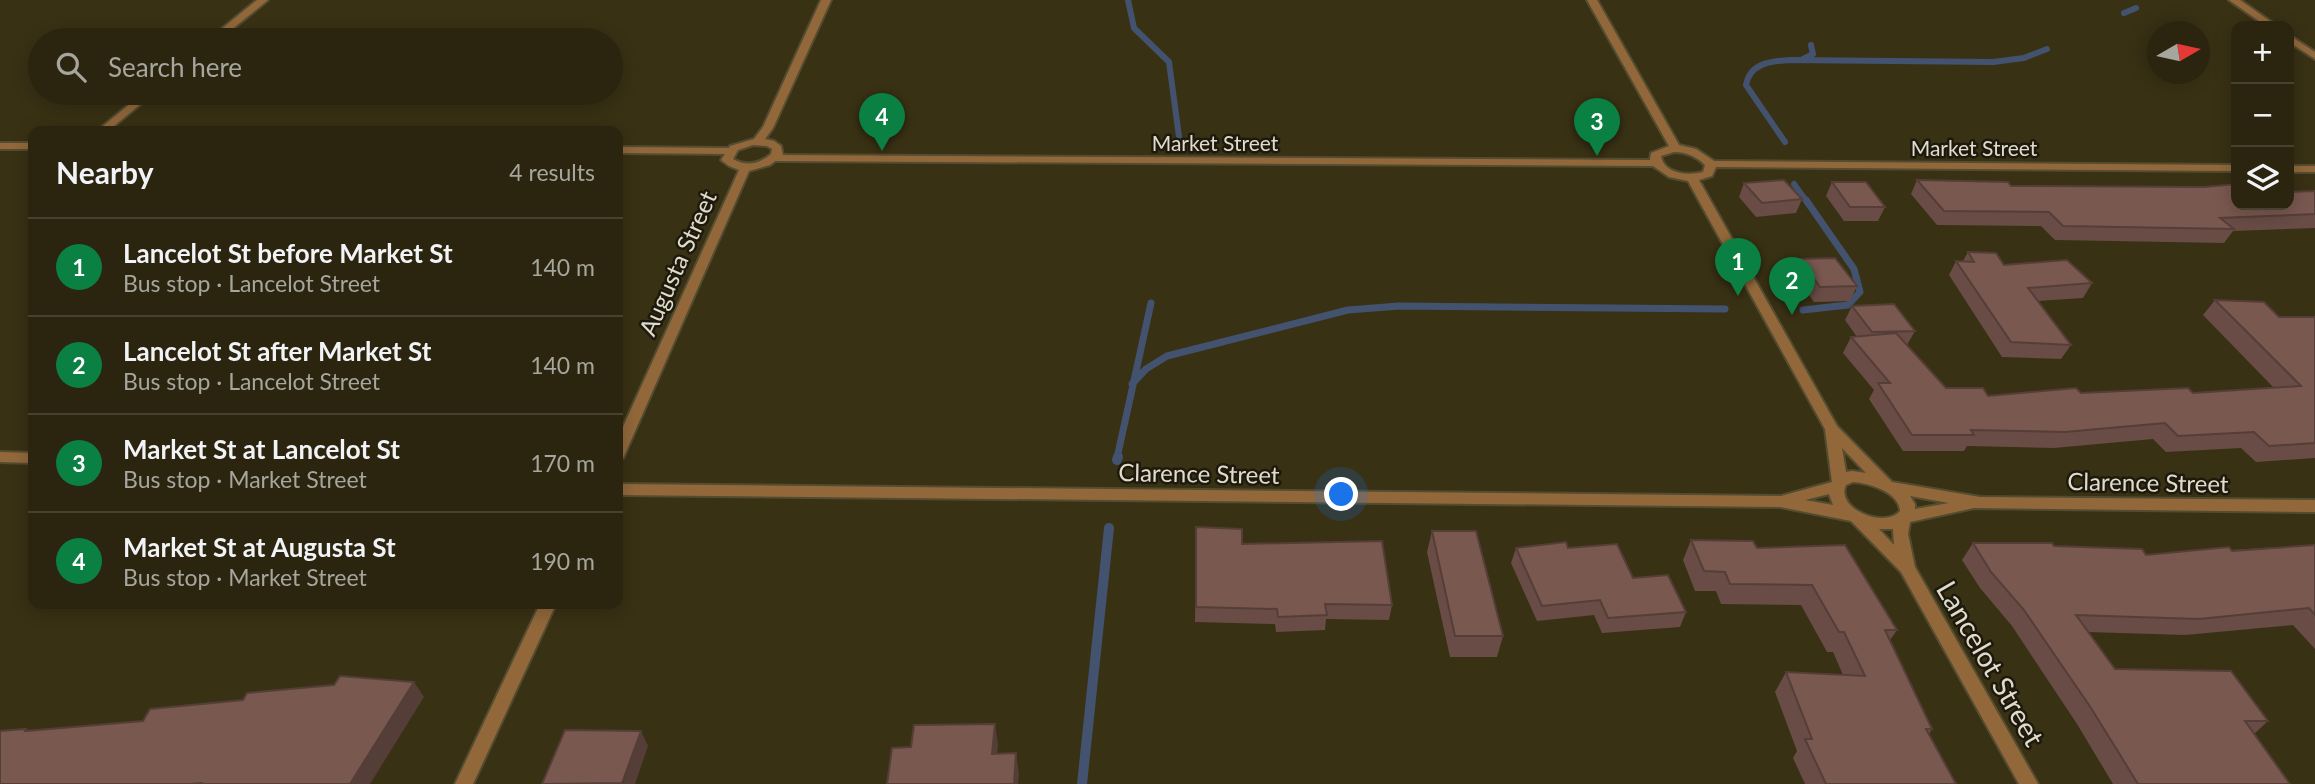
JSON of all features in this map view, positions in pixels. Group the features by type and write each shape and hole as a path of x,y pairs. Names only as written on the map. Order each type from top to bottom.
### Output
{"street":[{"path":"229,28 263,0"},
{"path":"758,141 768,128 827,0"},
{"path":"1592,0 1676,149"},
{"path":"2234,0 2265,21"},
{"path":"2294,41 2315,56"},
{"path":"108,126 134,105"},
{"path":"623,150 730,151 739,145 758,141 777,148 775,158"},
{"path":"0,146 28,146"},
{"path":"1676,149 1698,153 1711,164 1708,174 1692,178 1672,174 1656,163 1656,155 1660,152 1676,149"},
{"path":"730,151 727,160 731,164 745,167"},
{"name":"Market Street","path":"745,167 762,165 775,158 1656,163"},
{"name":"Market Street","path":"1711,164 2231,168"},
{"name":"Augusta Street","path":"623,443 745,167"},
{"path":"2294,169 2315,169"},
{"path":"1692,178 1832,429 1888,485"},
{"path":"1832,429 1838,484"},
{"path":"0,457 28,457"},
{"name":"Clarence Street","path":"1780,501 1857,476 1888,485 1980,503 2315,506"},
{"name":"Lancelot Street","path":"1838,484 1837,498 1907,568 2029,784"},
{"name":"Lancelot Street","path":"1888,485 1905,502 1907,510 1900,534 1907,568"},
{"name":"Clarence Street","path":"623,490 1780,501 1854,515 1882,524 1980,503"},
{"path":"464,784 546,609"}],"building":[{"path":"1784,180 1802,199 1762,203 1744,183"},
{"path":"1917,180 2008,182 2011,186 2205,187 2231,184 2231,210 2294,210 2294,192 2315,191 2315,214 2220,218 2234,229 2063,226 2049,212 1944,211"},
{"path":"1832,182 1866,182 1885,207 1850,207"},
{"path":"1968,252 1996,253 2004,265 2067,260 2092,283 2028,288 2071,345 2011,342 1956,261 1974,262"},
{"path":"1835,258 1857,286 1820,287 1800,259"},
{"path":"2215,300 2264,302 2279,317 2315,317 2315,443 2269,446 2254,432 2178,436 2165,423 2065,432 1971,430 1974,435 1912,435 1878,383 1890,383 1851,337 1896,333 1946,388 1983,388 1988,396 2076,388 2081,393 2188,388 2193,393 2301,386"},
{"path":"1894,304 1915,331 1872,332 1852,306"},
{"path":"1196,527 1242,529 1242,544 1382,541 1392,605 1325,604 1327,615 1278,617 1277,609 1196,607"},
{"path":"1432,531 1476,531 1503,636 1455,636"},
{"path":"1691,540 1753,541 1757,548 1845,545 1897,630 1885,630 1932,729 1926,729 1956,784 1826,784 1805,739 1812,739 1786,672 1865,676 1844,632 1839,632 1812,585 1730,584 1725,572 1704,571"},
{"path":"1566,542 1568,548 1617,544 1633,578 1668,575 1686,612 1608,618 1600,600 1542,606 1516,548"},
{"path":"1973,543 2052,543 2054,546 2142,549 2146,555 2229,547 2232,551 2315,545 2315,615 2309,608 2199,619 2076,615 2115,669 2231,671 2268,721 2245,721 2290,784 2138,784 2091,708 2024,610 1991,572"},
{"path":"340,676 414,682 350,784 0,784 0,731 143,721 150,709 243,700 247,693 334,685"},
{"path":"995,724 992,754 1016,753 1014,784 887,784 892,748 911,747 914,725"},
{"path":"565,730 641,731 622,783 542,784"}],"waterway":[{"path":"1128,0 1134,28 1169,62 1180,144"},
{"path":"2124,13 2136,8"},
{"path":"1803,59 1813,54 1811,45"},
{"path":"1785,142 1746,85 1752,72 1762,65 1790,60 1993,62 2024,58 2047,49"},
{"path":"1794,184 1807,202"},
{"path":"1803,310 1848,305 1860,292 1854,269 1806,200"},
{"path":"1134,382 1151,303"},
{"path":"1134,382 1146,369 1167,356 1348,310 1399,306 1725,309"},
{"path":"1117,458 1134,382"},
{"path":"1082,784 1109,528"}],"place":[{"name":"Market St at Augusta St","path":"882,151"},
{"name":"Market St at Lancelot St","path":"1597,156"},
{"name":"Lancelot St before Market St","path":"1738,296"},
{"name":"Lancelot St after Market St","path":"1792,315"}]}
